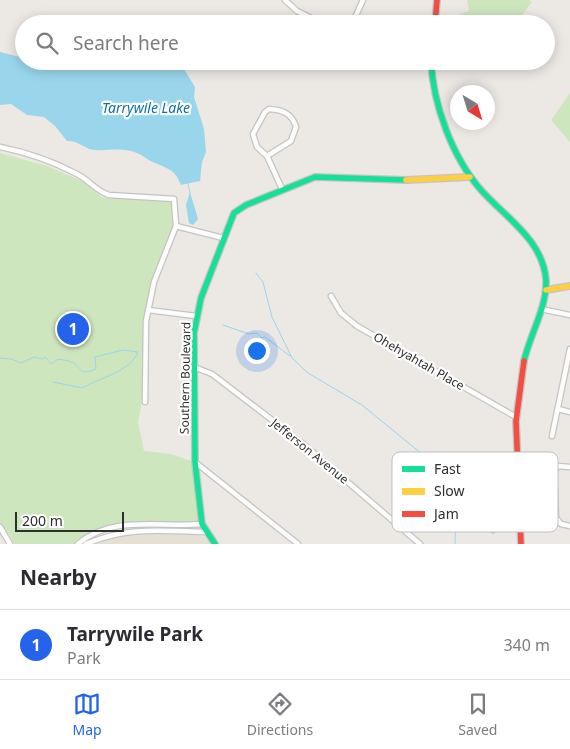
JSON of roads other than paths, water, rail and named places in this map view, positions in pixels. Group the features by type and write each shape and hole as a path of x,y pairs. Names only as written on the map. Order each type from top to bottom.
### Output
{"street":[{"path":"285,0 297,11 305,15"},
{"path":"356,15 362,0"},
{"path":"436,15 437,0"},
{"path":"431,70 438,101 460,158 470,177 536,248 543,265 546,290 522,367 516,416 516,452"},
{"path":"267,156 291,141 295,134 294,120 283,111 269,109 265,112 253,134 257,147 267,156 282,189"},
{"path":"0,147 76,173 100,192 109,195 174,199 176,226 154,282 144,333 145,402"},
{"name":"Southern Boulevard","path":"215,544 202,524 195,462 194,366 196,316 229,220 240,208 304,180 326,177 402,180 470,177"},
{"path":"176,226 223,238"},
{"path":"546,290 570,286"},
{"name":"Ohehyahtah Place","path":"331,296 341,314 357,326 516,416"},
{"path":"541,309 570,315"},
{"path":"148,310 196,316"},
{"path":"552,436 570,349"},
{"name":"Jefferson Avenue","path":"194,366 212,374 302,443 392,520"},
{"path":"558,409 570,412"},
{"path":"195,462 298,544"},
{"path":"558,467 561,465 570,467"},
{"path":"558,522 570,526"},
{"path":"78,544 94,533 122,525 202,524"},
{"path":"0,528 10,544"},
{"path":"86,544 110,535 135,530 206,532"},
{"name":"Jefferson Avenue","path":"406,532 420,544"}],"water":[{"name":"Tarrywile Lake","path":"0,52 15,56 15,70 185,70 195,87 194,97 204,129 206,152 202,162 200,181 181,185 170,170 139,154 126,150 95,150 67,141 55,126 44,117 27,115 11,104 0,105"},
{"path":"190,192 198,219 193,225 189,223 186,205"}],"waterway":[{"path":"188,183 190,193"},
{"path":"256,273 263,282 272,317 292,358 308,373 362,405 420,452"},
{"path":"223,325 249,334 257,333 290,356"},
{"path":"0,358 11,359 21,363 34,357 42,359 45,357 51,364 58,359 66,360 86,372 96,369 95,357 123,350 138,352 134,359 122,369 82,388 53,382"},
{"path":"455,532 455,544"}],"place":[{"name":"Tarrywile Park","path":"73,329"}]}
